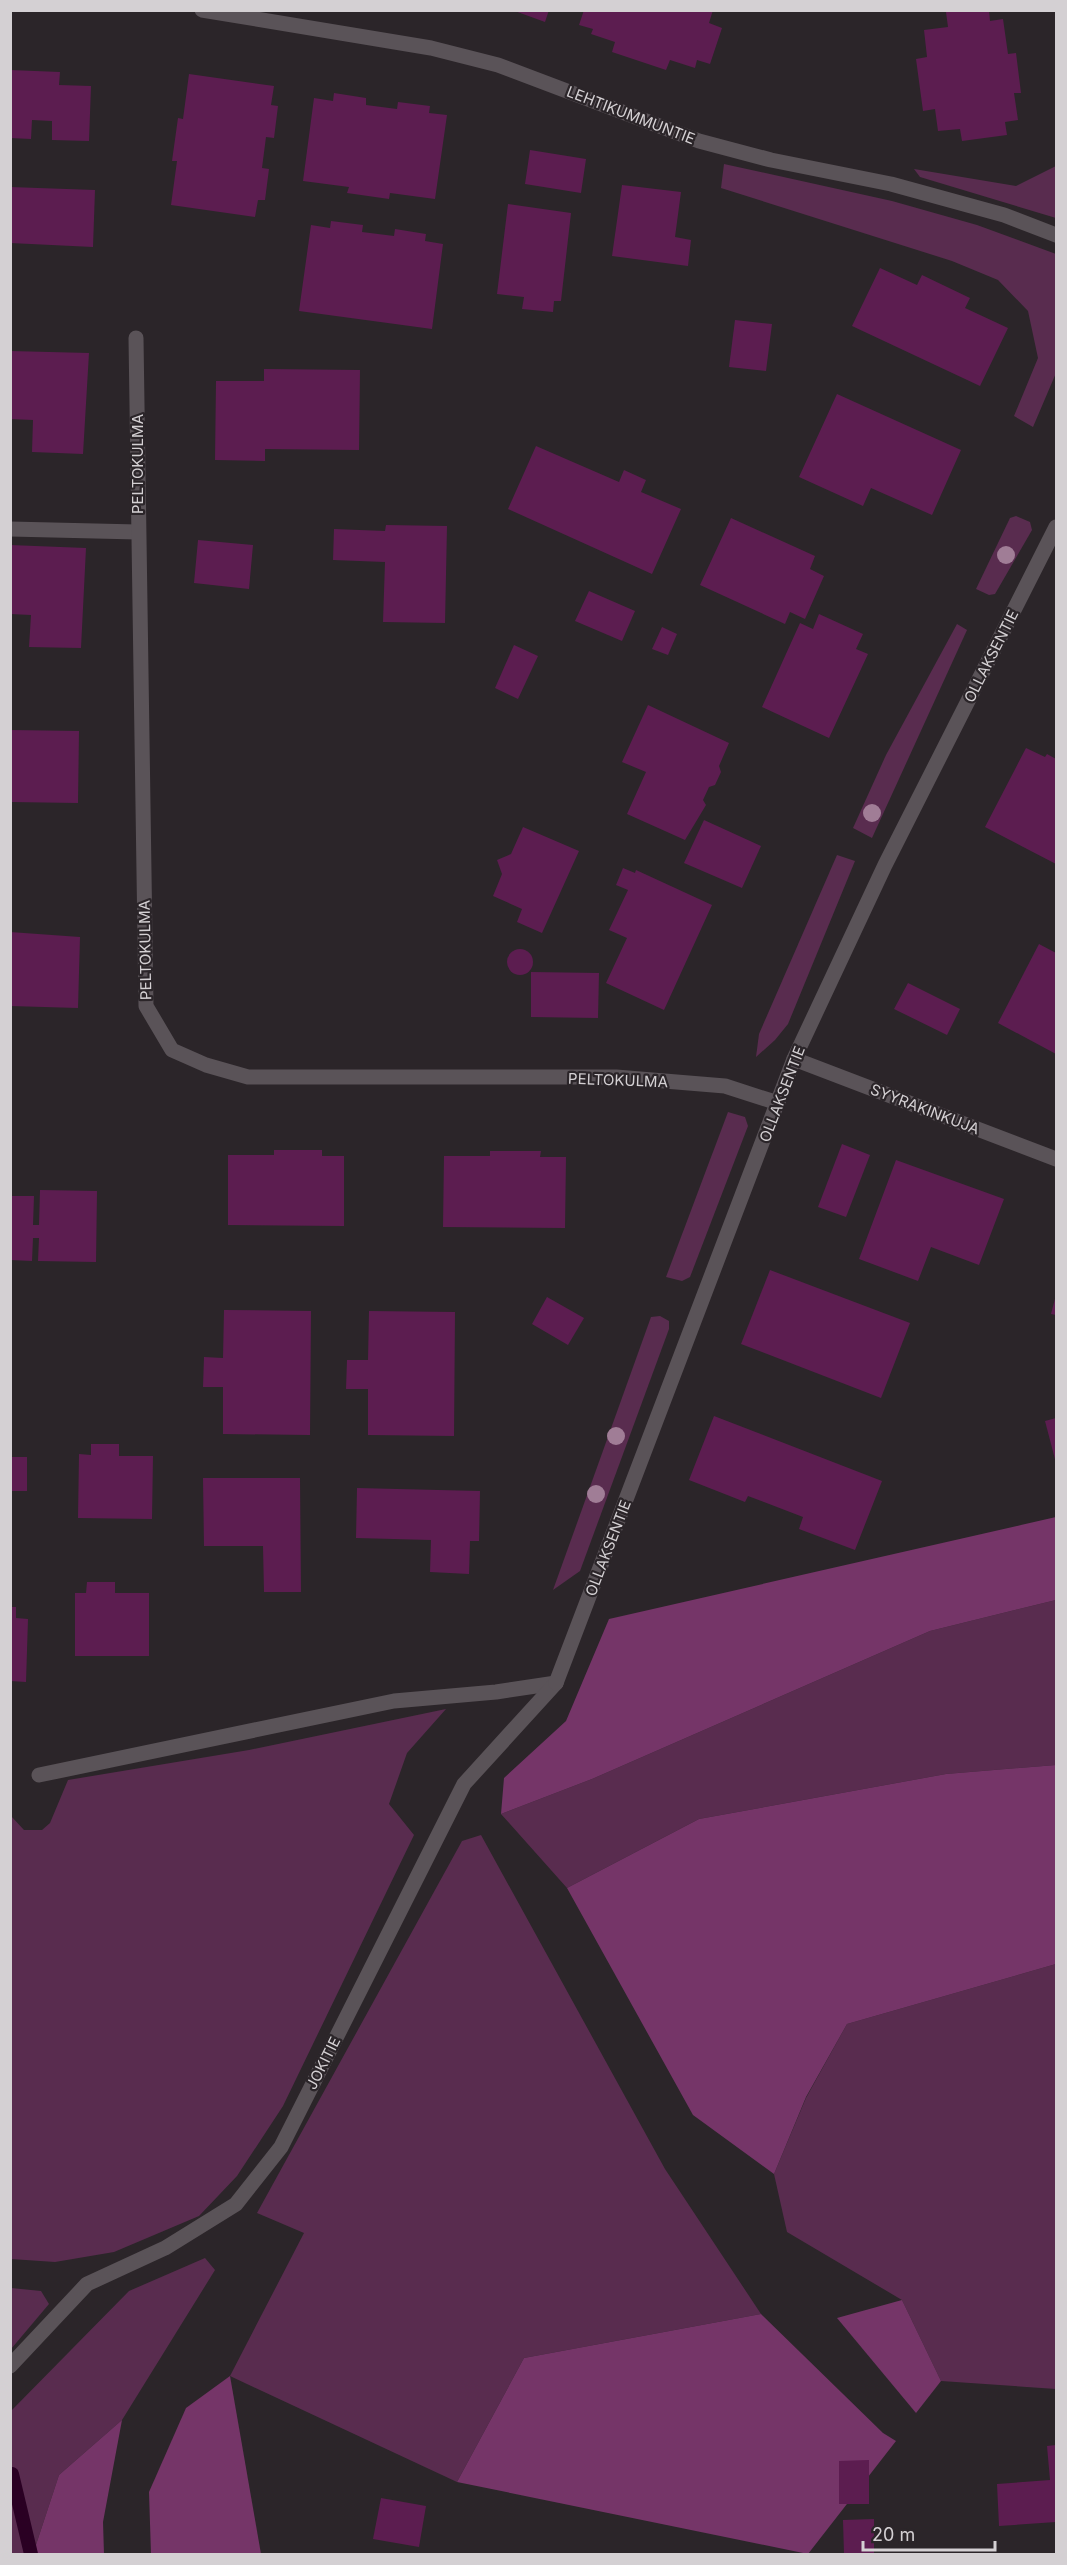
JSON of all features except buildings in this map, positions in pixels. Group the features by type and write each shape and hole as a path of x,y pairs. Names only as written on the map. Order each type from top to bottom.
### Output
{"street":[{"name":"LEHTIKUMMUNTIE","path":"202,10 431,48 498,65 699,141 771,160 902,187 1004,215 1056,235"},
{"name":"PELTOKULMA","path":"136,338 146,1006 172,1050 206,1065 248,1077 616,1077 725,1086 778,1103"},
{"name":"OLLAKSENTIE","path":"556,1683 794,1059 885,865 1056,527"},
{"path":"10,529 138,532"},
{"name":"SYYRAKINKUJA","path":"794,1059 1056,1159"},
{"path":"39,1776 394,1701 496,1692 556,1683"},
{"name":"JOKITIE","path":"10,2366 87,2284 165,2248 236,2204 281,2147 464,1784 556,1683"}],"shaded area":[{"path":"724,164 892,201 977,225 1056,254 1056,373 1033,427 1014,416 1038,358 1028,311 998,280 952,261 721,188"},
{"path":"1056,166 1056,218 920,177 914,169 1016,186"},
{"path":"1016,516 1030,522 1032,530 995,594 989,595 976,589 1010,518"},
{"path":"957,624 967,630 872,838 853,828 886,755"},
{"path":"837,855 855,861 788,1024 775,1040 756,1057 759,1034"},
{"path":"728,1112 745,1117 748,1126 690,1277 682,1281 666,1277"},
{"path":"660,1316 669,1321 669,1329 580,1571 553,1590 651,1317"},
{"path":"1056,1517 1056,1600 930,1631 592,1779 501,1814 504,1778 566,1721 609,1619"},
{"path":"1056,1600 1056,1765 946,1774 699,1819 567,1888 501,1814 592,1779 930,1631"},
{"path":"446,1709 407,1753 389,1804 414,1835 283,2106 237,2176 199,2216 114,2252 55,2262 11,2259 11,1816 24,1830 42,1830 50,1823 68,1780 249,1750"},
{"path":"1056,1765 1056,1964 847,2024 806,2097 774,2174 693,2115 567,1888 699,1819 946,1774"},
{"path":"481,1835 665,2169 761,2314 524,2358 457,2482 230,2376 304,2233 257,2213 462,1841"},
{"path":"1056,1964 1056,2389 941,2381 902,2300 787,2232 774,2174 806,2098 847,2024"},
{"path":"205,2258 215,2270 122,2420 59,2475 33,2554 11,2554 11,2411 129,2291"},
{"path":"11,2288 41,2291 49,2304 11,2349"},
{"path":"902,2300 941,2381 916,2413 837,2318"},
{"path":"761,2314 883,2433 896,2441 808,2554 457,2482 524,2358"},
{"path":"230,2376 261,2554 151,2554 149,2492 186,2408"},
{"path":"122,2420 103,2522 104,2554 33,2554 59,2475"}],"waterway":[{"path":"12,2474 31,2554"}]}
